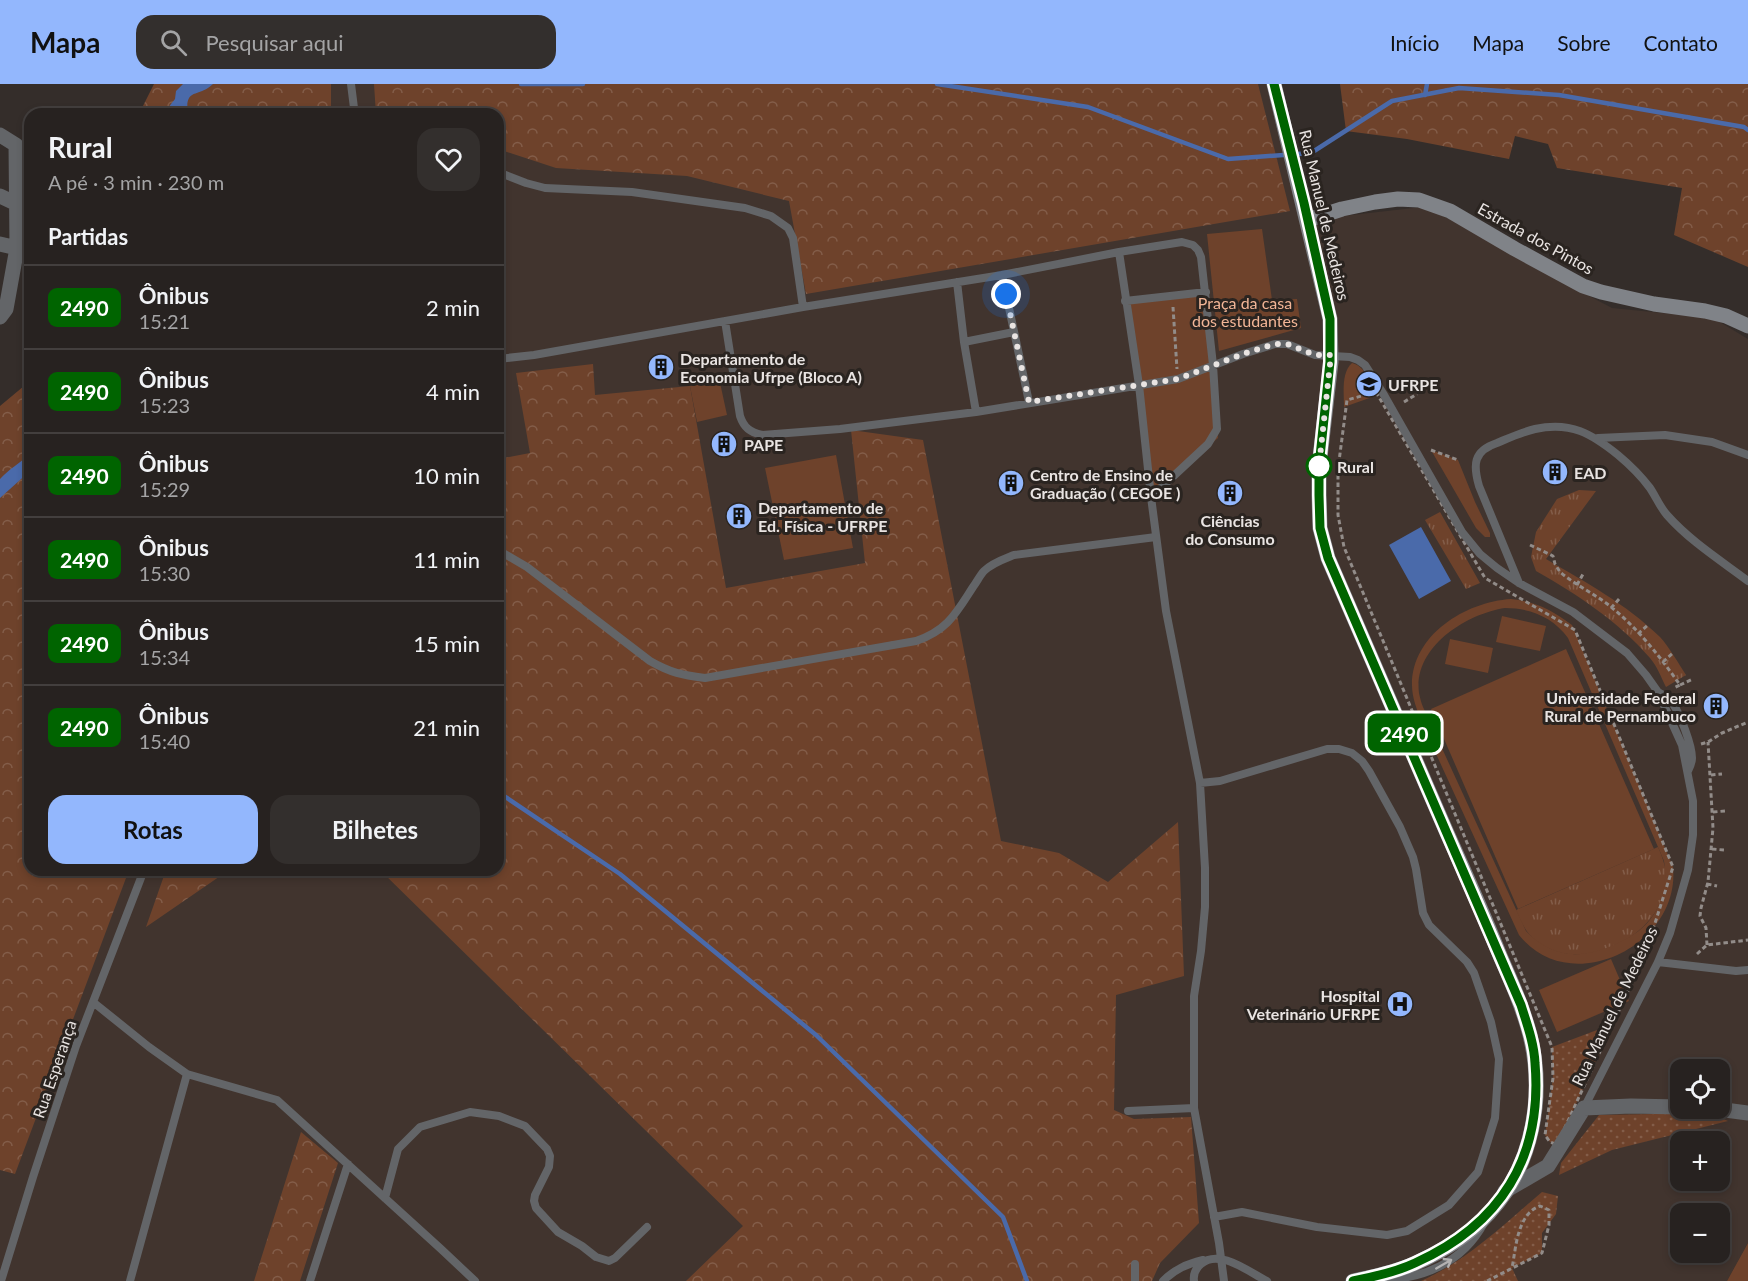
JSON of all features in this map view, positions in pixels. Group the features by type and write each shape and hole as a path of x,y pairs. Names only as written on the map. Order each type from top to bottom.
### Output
{"main road":[{"name":"Rua Manuel de Medeiros","path":"1274,84 1330,319 1331,355 1319,466 1320,528 1328,558 1521,1005 1535,1063 1535,1111 1528,1145 1519,1167 1489,1213 1468,1232 1442,1250 1412,1265 1353,1281"},
{"name":"Estrada dos Pintos","path":"1308,220 1342,209 1375,202 1398,199 1419,200 1450,211 1583,286 1654,304 1726,316 1748,326"}],"street":[{"path":"0,135 16,145 17,204 17,248 2,311"},
{"path":"0,196 17,204"},
{"path":"0,244 17,248"},
{"name":"Rua Manuel de Medeiros","path":"1505,1191 1548,1167 1584,1108 1670,1107"},
{"path":"1730,1111 1748,1113"}],"lane":[{"path":"351,84 354,108"},
{"path":"352,95 357,108"},
{"path":"504,174 545,188 632,192 745,208 771,216 788,228 793,238 802,307"},
{"path":"504,358 1002,275 1182,242 1193,245 1201,256 1217,423 1214,435 1208,444 1151,497"},
{"path":"1119,252 1139,385 1166,611 1200,783 1205,859 1205,907 1194,996 1194,1108 1224,1281"},
{"path":"1002,275 1029,402"},
{"path":"957,282 976,412"},
{"path":"1125,302 1206,292"},
{"path":"725,321 740,417 754,433 762,435 840,429 976,412 1178,379 1275,344 1287,344 1315,355 1331,355"},
{"path":"964,342 1014,332"},
{"name":"Rua Manuel de Medeiros","path":"1331,355 1350,357 1365,365 1462,532 1480,554 1520,583 1573,612 1628,653 1660,693 1682,745 1693,801 1693,835 1688,870 1670,933 1658,962 1584,1108"},
{"path":"1520,583 1477,479 1476,462 1480,453 1488,446 1536,429 1561,427 1578,429 1598,438 1628,464 1649,487 1665,513 1684,533 1748,581"},
{"path":"1598,438 1665,435 1712,442 1748,455"},
{"path":"504,554 527,567 650,661 668,671 705,678 916,641 942,629 954,617 984,571 997,562 1014,555 1156,537"},
{"path":"1200,783 1220,781 1327,749 1339,749 1352,753 1362,761 1400,826 1413,857 1423,913 1428,925 1467,962 1474,972 1491,1022 1499,1059 1495,1118 1478,1172 1449,1205 1407,1231 1387,1235 1317,1227 1242,1212 1214,1218"},
{"name":"Rua Esperança","path":"1,1281 76,1046 142,876"},
{"path":"1658,962 1736,971 1748,970"},
{"path":"93,1002 187,1074 277,1100 475,1281"},
{"path":"130,1281 187,1074"},
{"path":"1128,1110 1194,1108"},
{"path":"385,1198 398,1149 420,1127 470,1112 499,1116 525,1126 547,1149 550,1156 549,1167 535,1195 536,1208 558,1232 596,1257 609,1261 615,1258 647,1227"},
{"path":"310,1281 348,1164"},
{"path":"1163,1281 1177,1269 1190,1263 1221,1257 1267,1281"},
{"path":"1194,1281 1198,1266 1206,1260"},
{"path":"1135,1264 1135,1281"}],"path":[{"path":"1172,296 1178,379"},
{"path":"1376,392 1485,578 1575,630 1673,867 1639,967 1561,1136 1555,1144 1550,1142 1545,1135 1553,1078 1552,1047 1344,547 1338,515 1338,469 1347,400 1376,392"},
{"path":"1404,402 1417,394"},
{"path":"1431,450 1458,460"},
{"path":"1530,544 1553,556 1560,572 1611,608 1638,634 1680,685"},
{"path":"1577,585 1583,574"},
{"path":"1611,608 1620,598"},
{"path":"1638,634 1649,624"},
{"path":"1663,662 1673,654"},
{"path":"1660,693 1693,679"},
{"path":"1707,945 1706,927 1700,916 1712,849 1713,812 1708,742 1748,722"},
{"path":"1711,775 1722,774"},
{"path":"1713,812 1725,811"},
{"path":"1712,849 1724,850"},
{"path":"1707,884 1717,886"},
{"path":"1697,954 1707,945 1748,940"},
{"path":"1487,1281 1512,1268 1542,1252 1549,1225 1549,1210 1540,1206 1533,1208 1526,1217 1521,1227 1512,1268"}],"shaded area":[{"path":"223,84 1274,84 1308,220 1422,207 1463,225 1538,269 1612,308 1713,318 1748,339 1748,1243 1727,1281 0,1281 0,504 24,797 24,876 504,876 504,108 205,108"}],"green space":[{"path":"154,84 331,84 331,108 142,108"},
{"path":"374,84 1258,84 1290,211 806,294 789,201 687,176 556,168 504,151 504,108 376,108"},
{"path":"1340,84 1748,84 1748,267 1674,235 1682,188 1557,168 1548,144 1515,136 1509,159 1407,139 1346,131"},
{"name":"Praça da casa dos estudantes","path":"1262,229 1272,300 1297,299 1301,328 1219,351 1207,234"},
{"path":"1204,294 1218,438 1150,496 1128,303"},
{"path":"1352,363 1361,368 1378,395 1344,407 1346,372"},
{"path":"593,364 595,395 690,386 726,588 865,563 851,430 923,440 1001,841 1059,853 1108,882 1178,822 1184,976 1116,995 1114,1110 1134,1119 1191,1117 1199,1223 1160,1263 1152,1281 686,1281 743,1226 386,876 504,876 504,458 530,453 516,373"},
{"path":"719,378 727,415 697,422 690,386"},
{"path":"24,386 24,876 127,876 15,1174 0,1170 0,406"},
{"path":"1431,450 1458,460 1490,537 1485,537 1476,528"},
{"path":"836,455 853,548 784,560 765,468"},
{"path":"1579,490 1596,491 1546,559 1620,604 1660,637 1686,675 1666,687 1652,661 1625,632 1582,599 1536,571 1531,557 1536,532 1557,499"},
{"path":"1440,512 1480,583 1466,589 1425,520"},
{"path":"1511,599 1529,602 1550,611 1572,625 1673,867 1671,895 1659,920 1641,940 1618,955 1592,963 1566,963 1541,954 1519,935 1421,721 1412,685 1414,667 1421,651 1444,624 1459,614 1494,602","holes":["1505,608 1540,615 1555,624 1568,638 1664,861 1664,889 1651,919 1628,938 1593,952 1581,954 1558,952 1547,947 1526,931 1420,697 1419,676 1424,661 1433,647 1459,625 1490,611"]},
{"path":"1502,616 1546,626 1540,651 1496,642"},
{"path":"1450,639 1493,648 1488,673 1445,664"},
{"path":"1566,649 1654,849 1518,909 1431,709"},
{"path":"1658,847 1666,874 1663,895 1654,915 1639,931 1620,944 1599,952 1577,954 1555,951 1536,941 1524,927 1516,910"},
{"path":"164,876 220,876 146,927"},
{"path":"1611,959 1629,1001 1557,1032 1539,990"},
{"path":"1613,1024 1561,1136 1555,1144 1550,1142 1545,1135 1553,1078 1552,1047"},
{"path":"1670,1114 1670,1119 1723,1119 1728,1121 1688,1131 1670,1131 1670,1136 1612,1150 1559,1175 1561,1163 1599,1115"},
{"path":"301,1132 338,1163 300,1281 254,1281"},
{"path":"1542,1192 1558,1196 1556,1214 1542,1233 1542,1253 1512,1268 1518,1281 1421,1281 1470,1252"},
{"path":"1748,1243 1748,1281 1727,1281"}],"water":[{"path":"183,84 213,84 190,96 187,108 168,108 175,99 176,91"},
{"path":"24,459 24,476 0,498 0,479"},
{"path":"1421,527 1451,581 1419,599 1389,545"}],"waterway":[{"path":"521,84 583,84"},
{"path":"937,84 1088,107 1228,159 1311,153 1392,101 1459,88 1559,95 1744,127 1748,130"},
{"path":"1425,95 1427,84"},
{"path":"504,796 620,874 816,1035 1003,1217 1027,1281"}],"bus line":[{"name":"2490","path":"1274,84 1330,319 1330,362 1319,466 1320,528 1328,558 1521,1005 1535,1063 1535,1111 1528,1145 1511,1183 1489,1213 1468,1232 1442,1250 1412,1265 1353,1281"}],"place":[{"name":"Departamento de Economia Ufrpe (Bloco A)","path":"661,367"},
{"name":"UFRPE","path":"1369,384"},
{"name":"PAPE","path":"724,444"},
{"name":"Rural","path":"1319,466"},
{"name":"EAD","path":"1555,472"},
{"name":"Centro de Ensino de Graduação ( CEGOE )","path":"1011,483"},
{"name":"Ciências do Consumo","path":"1230,493"},
{"name":"Departamento de Ed. Física - UFRPE","path":"739,516"},
{"name":"Universidade Federal Rural de Pernambuco","path":"1716,706"},
{"name":"Hospital Veterinário UFRPE","path":"1400,1004"}],"route":[{"path":"1006,294 1029,402 1178,379 1275,344 1287,344 1315,355 1331,355 1319,466"}]}
